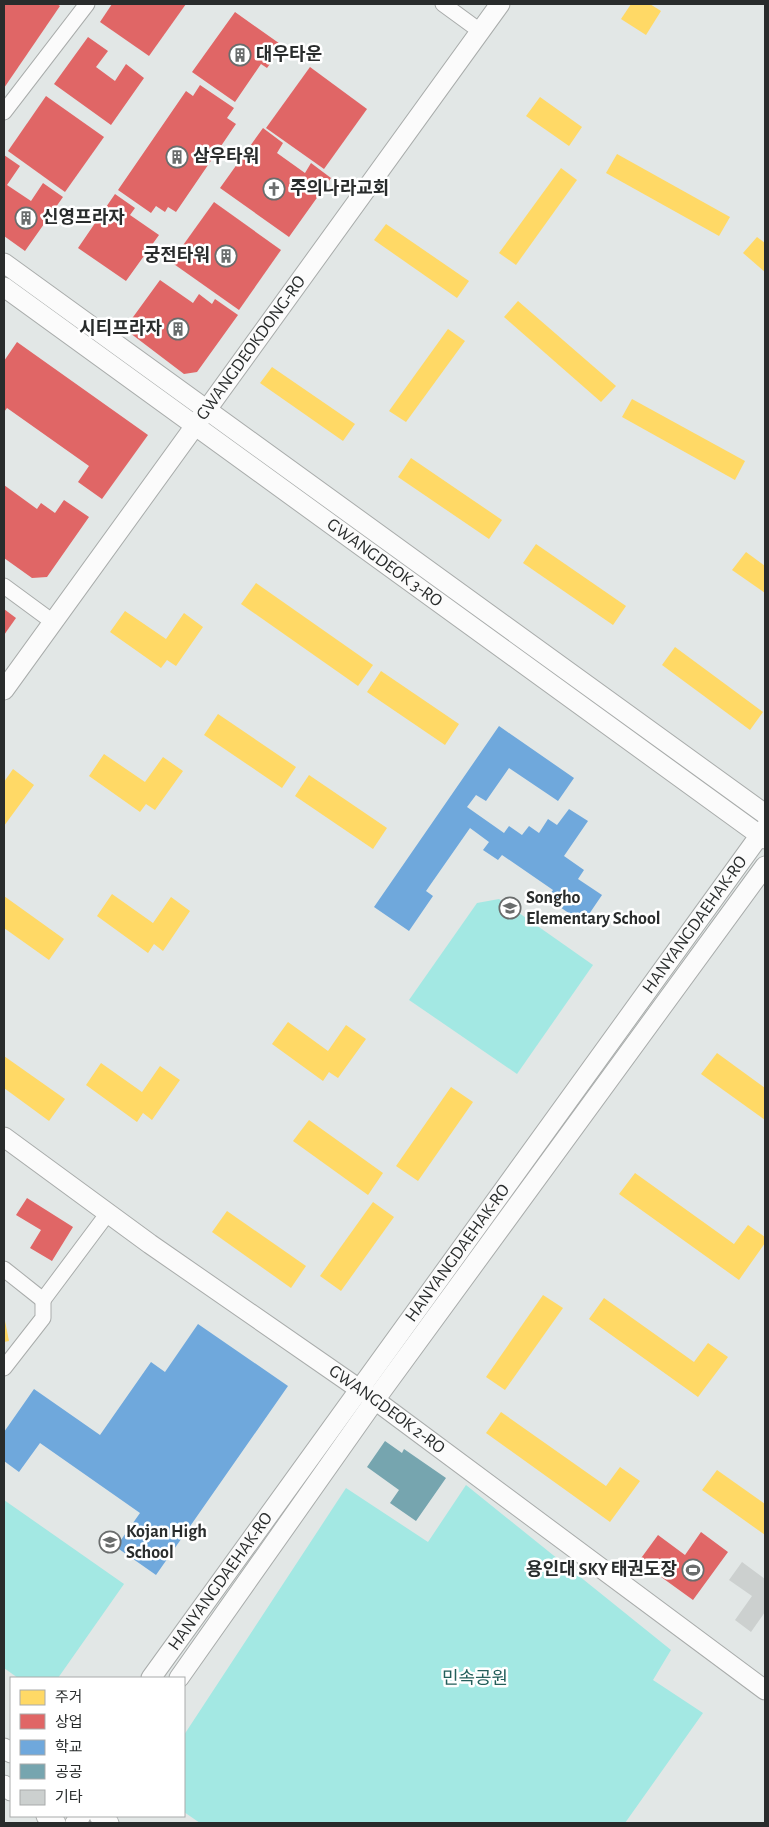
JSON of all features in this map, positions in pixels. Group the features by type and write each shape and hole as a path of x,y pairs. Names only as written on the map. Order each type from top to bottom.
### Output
{"street":[{"path":"4,112 87,4"},
{"path":"443,4 480,31"},
{"name":"GWANGDEOKDONG-RO","path":"4,690 500,4"},
{"name":"GWANGDEOK 3-RO","path":"4,263 765,814"},
{"name":"GWANGDEOK 3-RO","path":"4,287 764,834"},
{"path":"4,586 53,622"},
{"name":"HANYANGDAEHAK-RO","path":"152,1677 359,1389 764,834"},
{"name":"HANYANGDAEHAK-RO","path":"180,1677 375,1400 765,866"},
{"name":"GWANGDEOK 2-RO","path":"4,1138 375,1400 765,1690"},
{"path":"4,1368 42,1318 44,1300 108,1213"},
{"path":"4,1269 44,1300"}],"green space":[{"path":"499,899 593,965 517,1074 409,1000 477,903"},
{"name":"민속공원","path":"466,1485 671,1650 653,1680 703,1713 625,1823 200,1823 185,1813 185,1733 346,1488 428,1542"},
{"path":"4,1500 124,1584 59,1677 17,1677 4,1668"}],"building: 주거":[{"path":"631,4 650,4 661,11 646,35 621,19"},
{"path":"540,97 582,127 569,146 526,116"},
{"path":"617,154 730,217 719,236 606,173"},
{"path":"561,168 577,180 516,265 499,253"},
{"path":"386,224 469,281 457,298 374,240"},
{"path":"757,237 765,243 765,272 743,253"},
{"path":"518,301 616,386 601,402 504,317"},
{"path":"448,329 465,341 406,422 389,411"},
{"path":"272,367 355,424 343,441 260,383"},
{"path":"632,399 745,461 735,480 622,417"},
{"path":"411,458 502,520 489,539 398,477"},
{"path":"536,544 626,606 613,625 523,563"},
{"path":"746,552 765,566 765,593 732,570"},
{"path":"256,583 373,665 358,686 241,604"},
{"path":"125,611 166,639 184,613 203,627 176,666 167,660 161,668 110,632"},
{"path":"675,647 763,712 750,730 662,665"},
{"path":"381,671 459,724 445,745 367,692"},
{"path":"218,714 296,767 282,788 204,735"},
{"path":"104,754 145,782 163,757 183,771 155,810 146,804 140,812 89,776"},
{"path":"13,769 34,785 4,826 4,782"},
{"path":"309,775 387,828 373,849 295,796"},
{"path":"112,894 153,923 171,897 190,911 163,951 154,944 148,953 97,916"},
{"path":"4,896 64,939 49,960 4,928"},
{"path":"288,1022 328,1051 346,1025 366,1039 338,1078 329,1072 323,1081 272,1044"},
{"path":"717,1053 765,1088 765,1120 701,1074"},
{"path":"4,1056 65,1099 49,1121 4,1088"},
{"path":"101,1063 142,1092 160,1066 180,1080 152,1120 143,1113 137,1122 86,1085"},
{"path":"451,1087 473,1102 418,1181 396,1166"},
{"path":"309,1120 383,1173 368,1195 293,1141"},
{"path":"635,1173 734,1244 748,1225 765,1237 765,1243 739,1280 619,1194"},
{"path":"373,1202 394,1217 341,1291 320,1276"},
{"path":"227,1211 306,1266 291,1288 212,1232"},
{"path":"543,1295 563,1308 505,1390 486,1377"},
{"path":"604,1298 694,1362 708,1343 728,1357 698,1397 589,1319"},
{"path":"4,1316 9,1341 4,1342"},
{"path":"501,1412 606,1486 620,1467 640,1481 610,1522 486,1433"},
{"path":"717,1470 765,1504 765,1535 702,1490"}],"building: 상업":[{"path":"4,4 57,4 60,6 4,88"},
{"path":"112,4 186,4 149,56 100,22"},
{"name":"대우타운","path":"235,12 283,46 267,68 261,64 235,102 192,72"},
{"path":"88,37 108,51 96,67 115,81 126,64 144,78 111,125 54,84"},
{"path":"310,67 367,109 324,169 266,128"},
{"name":"삼우타워","path":"200,85 234,108 227,118 236,124 176,212 168,207 165,212 156,206 151,213 118,190 186,91 193,96"},
{"path":"46,96 104,137 65,192 8,151"},
{"path":"263,128 283,143 277,153 305,173 311,163 331,178 289,237 220,188"},
{"name":"신영프라자","path":"4,155 20,166 7,185 31,201 43,183 63,197 25,251 4,236"},
{"path":"115,194 135,208 130,215 159,235 126,281 78,248"},
{"name":"궁전타워","path":"214,202 281,250 239,310 171,262"},
{"name":"시티프라자","path":"160,280 193,303 199,294 212,304 215,299 238,315 197,372 184,374 130,333 128,324"},
{"path":"17,342 148,435 102,499 78,482 89,466 7,408 4,412 4,361"},
{"path":"4,485 37,509 41,503 55,513 64,500 89,517 47,577 32,578 4,558"},
{"path":"4,609 16,618 4,635"},
{"path":"27,1198 73,1227 52,1261 30,1248 41,1230 16,1215"},
{"path":"701,1532 728,1552 693,1600 639,1561 658,1535 685,1555"}],"building: 학교":[{"name":"Songho Elementary School","path":"499,726 574,778 558,801 509,768 486,801 476,795 467,807 504,833 509,826 522,835 529,826 539,833 548,819 557,825 569,809 588,821 564,856 584,870 578,879 602,895 583,923 547,898 553,890 502,855 498,860 483,850 489,842 470,828 426,891 433,896 409,931 374,907"},
{"name":"Kojan High School","path":"198,1324 288,1386 156,1575 116,1547 140,1513 40,1443 19,1472 4,1461 4,1432 34,1389 100,1435 151,1362 165,1372"}],"building: 공공":[{"path":"385,1441 402,1453 404,1449 446,1478 416,1521 390,1503 399,1490 367,1467"}],"building: 기타":[{"path":"742,1562 765,1579 765,1612 751,1632 735,1620 752,1596 729,1580"}],"place":[{"name":"대우타운","path":"240,55"},
{"name":"삼우타워","path":"177,157"},
{"name":"주의나라교회","path":"274,189"},
{"name":"신영프라자","path":"26,218"},
{"name":"궁전타워","path":"226,256"},
{"name":"시티프라자","path":"178,329"},
{"name":"Songho Elementary School","path":"510,908"},
{"name":"Kojan High School","path":"110,1542"},
{"name":"용인대 SKY 태권도장","path":"693,1570"}]}
